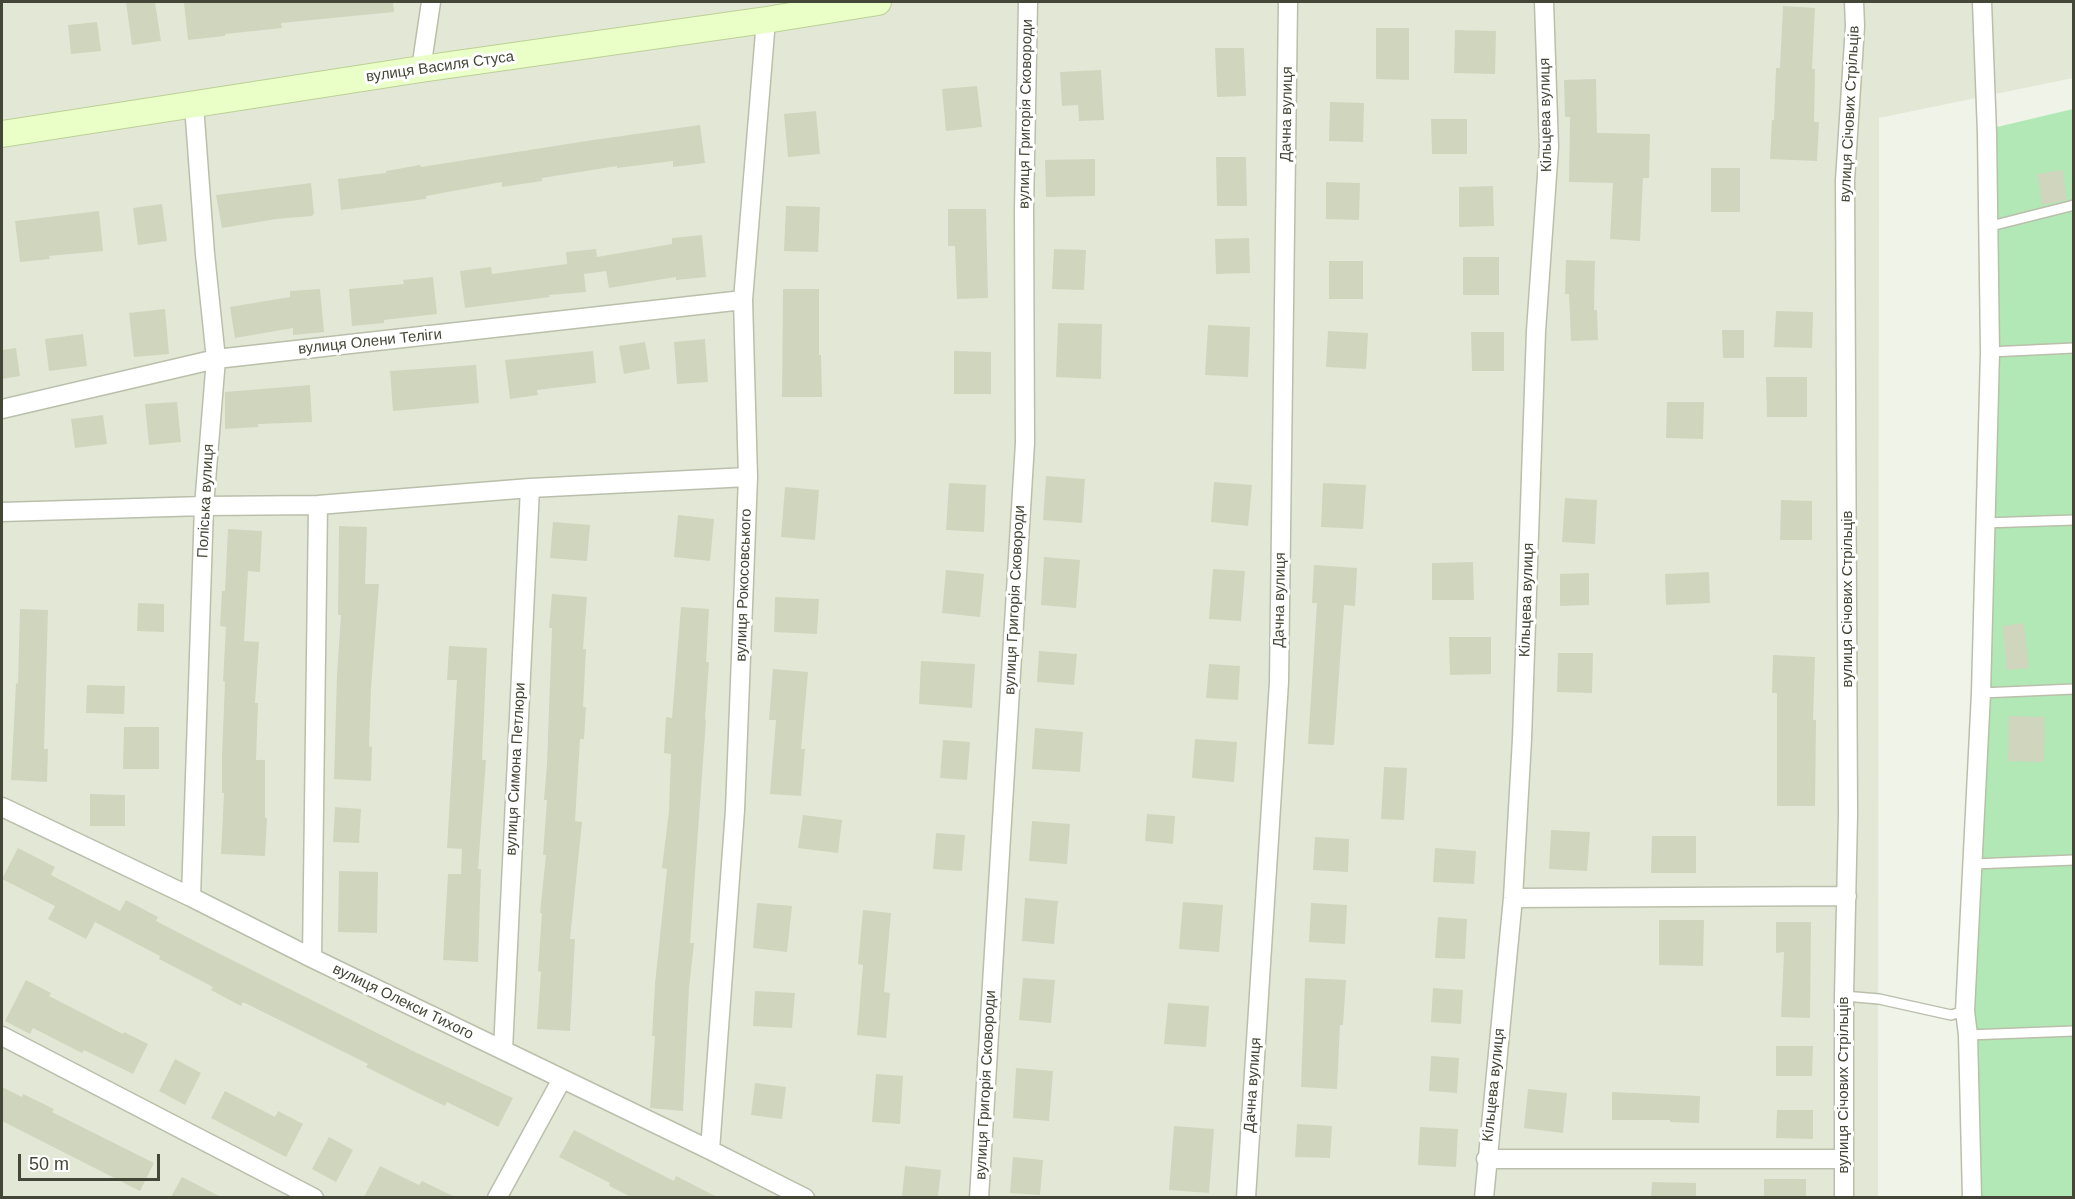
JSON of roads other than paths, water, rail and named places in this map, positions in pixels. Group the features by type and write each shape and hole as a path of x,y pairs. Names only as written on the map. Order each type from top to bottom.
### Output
{"street":[{"path":"421,69 431,2"},
{"name":"вулиця Василя Стуса","path":"2,134 421,69 878,2"},
{"name":"вулиця Григорія Сковороди","path":"979,1197 1025,443 1024,210 1029,2"},
{"name":"Дачна вулиця","path":"1246,1197 1279,682 1288,2"},
{"name":"Кільцева вулиця","path":"1484,1197 1513,898 1522,739 1536,332 1549,147 1544,2"},
{"name":"вулиця Січових Стрільців","path":"1844,1197 1844,996 1847,896 1845,180 1855,26 1854,2"},
{"path":"1972,1197 1968,1035 1965,1011 1981,693 1990,352 1987,133 1982,2"},
{"name":"вулиця Рокосовського","path":"710,1150 735,810 748,477 743,300 766,20"},
{"name":"Поліська вулиця","path":"191,897 204,506 216,359 205,254 194,105"},
{"name":"вулиця Олени Теліги","path":"2,409 216,359 743,300"},
{"path":"2,512 318,505 530,488 748,477"},
{"name":"вулиця Симона Петлюри","path":"503,1050 530,488"},
{"path":"312,958 318,505"},
{"name":"вулиця Олекси Тихого","path":"2,807 805,1197"},
{"path":"1513,898 1847,896"},
{"path":"2,1036 314,1197"},
{"path":"497,1197 562,1079"},
{"path":"1486,1158 1844,1159"}],"lane":[{"path":"1987,227 2073,205"},
{"path":"1990,352 2073,348"},
{"path":"1984,523 2073,520"},
{"path":"1981,693 2073,689"},
{"path":"1973,864 2073,860"},
{"path":"1844,996 1880,999 1951,1015 1965,1011"},
{"path":"1968,1035 2073,1031"}]}
